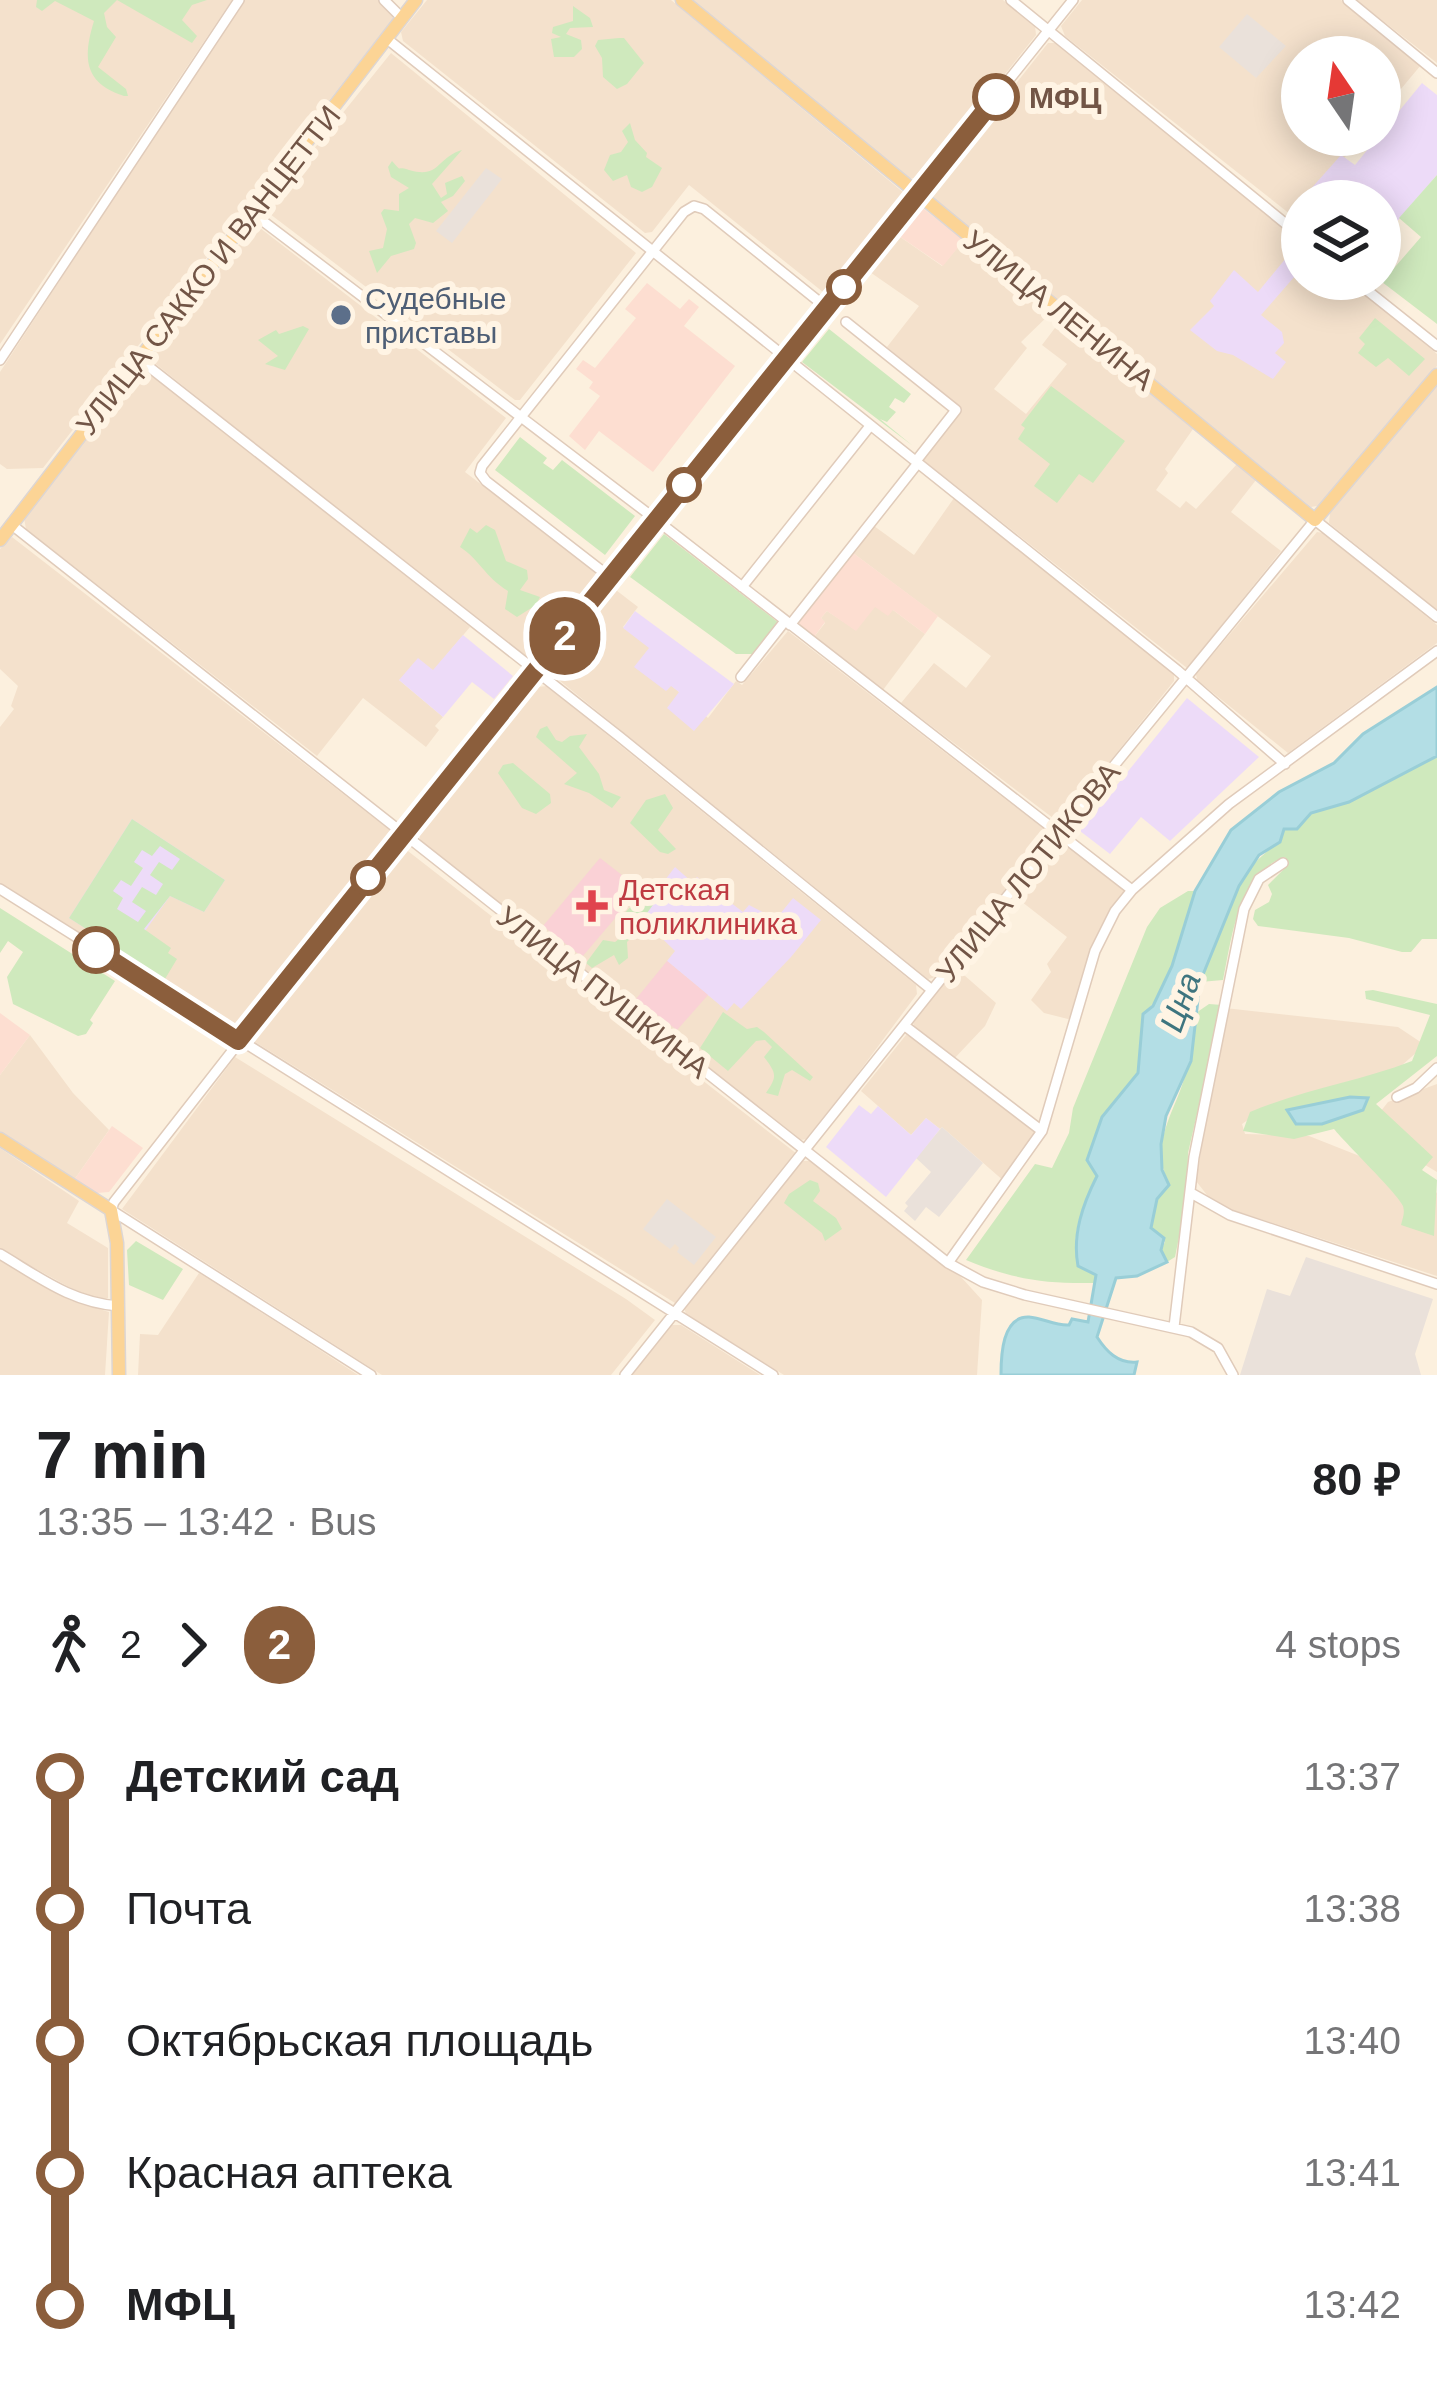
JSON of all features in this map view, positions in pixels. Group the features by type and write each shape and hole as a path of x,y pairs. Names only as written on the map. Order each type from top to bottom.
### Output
{"main road":[{"name":"УЛИЦА САККО И ВАНЦЕТТИ","path":"0,540 416,0"},
{"name":"УЛИЦА ЛЕНИНА","path":"682,0 1316,520"},
{"name":"УЛИЦА ЛОТИКОВА","path":"1316,520 1437,375"},
{"path":"0,1139 111,1210 117,1243 119,1375"}],"street":[{"path":"0,359 239,0"},
{"path":"384,0 401,18"},
{"path":"1011,0 1281,220"},
{"path":"371,1375 111,1210 238,1041 1073,0"},
{"path":"1348,0 1437,73"},
{"path":"386,38 1186,678 1285,764"},
{"path":"610,578 480,473 684,212 694,206 704,209 827,308"},
{"path":"251,212 1132,890"},
{"path":"1379,300 1437,346"},
{"path":"741,677 956,410 846,322"},
{"path":"139,358 932,990"},
{"path":"742,587 870,426"},
{"name":"УЛИЦА ЛЕНИНА","path":"1316,520 1437,617"},
{"name":"УЛИЦА ЛОТИКОВА","path":"626,1375 932,990 1316,520"},
{"name":"УЛИЦА ПУШКИНА","path":"12,524 948,1263 983,1282 1207,1339 1233,1374"},
{"path":"948,1263 1042,1131 1095,951 1115,911 1132,890 1229,804 1437,652"},
{"path":"1174,1327 1194,1157 1244,909 1258,879 1283,863"},
{"path":"0,890 772,1375"},
{"path":"905,1026 1042,1131"},
{"path":"1396,1097 1416,1088 1437,1068"},
{"path":"1191,1193 1230,1215 1437,1284"},
{"path":"117,1243 129,1229 142,1228"},
{"path":"0,1254 66,1294 119,1306"}],"shaded area":[{"path":"0,0 232,0 0,344"},
{"path":"243,0 378,0 394,17 43,468 7,469 0,464 0,372"},
{"path":"427,0 671,0 904,193 904,198 823,292 689,185 652,232 645,233 403,41 401,32"},
{"path":"690,0 1003,0 1035,26 1036,35 924,176 909,179"},
{"path":"1082,0 1341,0 1385,36 1281,36 1281,156 1346,156 1326,180 1281,180 1281,207 1065,36 1061,26"},
{"path":"1356,0 1437,0 1437,63"},
{"path":"1247,14 1281,42 1281,51 1256,78 1219,47"},
{"path":"1048,43 1057,43 1281,226 1281,300 1371,300 1437,354 1437,366 1322,505 1311,507 933,199 932,190"},
{"path":"1401,49 1421,65 1401,89"},
{"path":"391,53 636,253 520,400 270,214 268,206"},
{"path":"1422,83 1437,95 1437,175 1401,217 1401,180 1319,180 1340,156 1355,165 1362,156 1401,156 1401,109"},
{"path":"486,168 502,179 452,243 436,231"},
{"path":"920,206 964,240 943,266 896,234"},
{"path":"260,228 506,418 465,472 595,572 595,584 535,659 527,660 152,361 152,354 251,229"},
{"path":"896,234 942,266 964,240 1052,312 1021,342 1027,348 994,389 1026,414 1067,364 1042,345 1061,320 1193,429 1156,490 1180,508 1186,501 1196,509 1237,464 1256,480 1231,512 1281,551 1187,668 923,460 960,407 887,347 919,306 867,270"},
{"path":"1281,264 1281,292 1261,315 1282,332 1284,343 1275,353 1286,362 1273,379 1217,351 1190,330 1214,306 1210,301 1234,270 1258,292"},
{"path":"647,283 680,309 689,299 699,307 684,326 735,366 653,472 599,431 585,450 569,436 600,396 589,388 593,382 576,369 583,360 595,368 636,318 625,309"},
{"path":"140,370 470,627 433,671 399,680 443,717 426,747 363,698 317,756 26,529 24,518"},
{"path":"1437,383 1437,610 1329,523 1330,513"},
{"path":"954,498 1174,673 1174,681 1063,820 1057,821 901,703 934,663 966,688 991,656 853,553 874,526 914,555"},
{"path":"1317,532 1437,625 1437,643 1288,753 1197,680 1196,674"},
{"path":"12,537 391,831 389,842 241,1028 228,1029 0,883 0,727 14,709 18,686 0,669 0,549"},
{"path":"853,553 938,616 925,634 893,610 888,616 875,607 856,631 827,611 814,637 799,625"},
{"path":"612,587 638,607 623,627 650,647 667,690 671,685 708,718 736,681 742,685 788,631 1045,830 1046,839 933,978 928,979 549,672"},
{"path":"874,606 893,610 925,634 883,690 814,637 827,611 856,630"},
{"path":"635,611 734,684 694,731 667,708 679,692 671,686 666,691 634,667 649,648 623,628"},
{"path":"463,635 513,676 494,699 472,682 443,717 399,680 418,658 433,670"},
{"path":"547,686 916,985 917,994 809,1139 800,1140 421,842 418,831 537,687"},
{"path":"1187,698 1259,757 1170,841 1141,817 1110,854 1080,831"},
{"path":"132,819 225,880 204,912 170,896 128,955 69,918"},
{"path":"1064,842 1126,891 1110,913 1072,1020 1044,1013 1031,1000 1051,972 1047,964 1067,937 1013,895 1056,843"},
{"path":"404,848 797,1154 675,1303 252,1040"},
{"name":"Детская поликлиника","path":"600,858 640,889 582,957 543,926"},
{"path":"675,867 692,882 697,877 743,912 749,905 776,919 793,898 821,920 741,1009 734,1003 727,1011 667,961 675,951 638,915"},
{"path":"667,961 708,995 677,1030 636,999"},
{"path":"956,968 996,1003 985,1026 952,1061 917,1032 913,1023"},
{"path":"1225,1008 1398,1027 1425,1045 1377,1087 1266,1107 1242,1124 1245,1134 1309,1136 1410,1176 1437,1193 1437,1276 1214,1204 1196,1181"},
{"path":"0,1013 30,1035 0,1075"},
{"path":"30,1035 73,1093 109,1130 74,1180 0,1133 0,1075"},
{"path":"906,1035 1037,1130 1005,1182 942,1127 926,1118 911,1135 861,1091"},
{"path":"235,1057 655,1320 611,1375 382,1375 122,1209"},
{"path":"1437,1084 1437,1172 1366,1130 1388,1102"},
{"path":"859,1105 871,1114 878,1106 911,1135 926,1118 940,1129 886,1197 826,1147"},
{"path":"112,1126 143,1148 109,1192 97,1193 74,1180"},
{"path":"942,1127 983,1163 939,1217 926,1207 915,1221 904,1211 905,1203 931,1172 916,1158"},
{"path":"0,1148 79,1201 67,1223 108,1248 108,1298 99,1300 69,1287 0,1249"},
{"path":"803,1161 811,1161 961,1277 982,1300 977,1375 784,1375 686,1314 684,1307"},
{"path":"667,1199 716,1237 694,1265 677,1252 675,1244 670,1249 643,1229"},
{"path":"1306,1257 1433,1299 1415,1354 1421,1375 1240,1375 1267,1289 1290,1296"},
{"path":"0,1260 70,1300 109,1312 105,1375 0,1375"},
{"path":"199,1273 358,1375 138,1375 140,1334 158,1335"},
{"path":"672,1325 681,1325 760,1375 631,1375"}],"green space":[{"path":"37,0 117,0 104,13 116,37 98,67 126,89 128,96 110,91 94,76 88,46 94,21 55,1 42,11 36,7"},
{"path":"117,0 207,0 192,5 182,20 197,36 192,43"},
{"path":"573,6 590,18 593,27 570,28 566,34 581,40 582,49 574,57 554,57 551,39 561,37 552,33 553,27 573,21"},
{"path":"624,38 644,63 617,89 603,77 602,58 595,46 598,40"},
{"path":"630,123 646,157 662,168 652,187 642,192 631,187 627,175 613,181 604,170 610,155 621,152 628,142 622,131"},
{"path":"462,150 432,184 441,198 447,194 445,183 462,176 465,181 441,202 448,211 433,223 415,218 409,224 414,249 391,256 377,273 369,251 383,248 387,229 381,213 384,209 399,211 399,194 409,188 391,177 388,167 392,161 399,168 427,172"},
{"path":"1437,175 1437,324 1401,297 1401,260 1421,237 1401,216"},
{"path":"1375,318 1425,359 1409,376 1388,358 1376,367 1358,353 1365,344 1359,338"},
{"path":"303,326 309,329 285,370 265,364 278,356 258,340 276,330 279,334"},
{"path":"829,329 911,394 904,403 895,398 889,407 896,412 887,422 880,419 913,446 802,362"},
{"path":"1051,386 1125,441 1093,483 1079,474 1057,503 1034,486 1050,464 1018,439 1025,428 1021,425"},
{"path":"520,437 547,458 543,463 553,470 562,460 635,516 605,555 495,470"},
{"path":"486,525 495,530 506,561 527,570 528,579 520,590 540,597 517,617 505,609 508,591 460,547 470,528 477,533"},
{"path":"664,534 779,623 754,654 736,654 630,577"},
{"path":"547,726 562,742 587,734 579,747 599,774 604,790 621,797 612,808 564,784 577,773 536,737"},
{"path":"1437,756 1437,939 1422,939 1411,952 1402,952 1349,938 1258,926 1253,919 1255,910 1269,902 1268,885 1288,865 1285,857 1269,865 1247,892 1223,980 1200,982 1240,886 1284,829"},
{"path":"513,763 550,794 551,803 536,814 522,808 498,773 503,765"},
{"path":"665,794 673,808 658,830 676,849 668,854 630,823 646,800"},
{"path":"132,819 225,880 204,912 170,896 144,929 171,948 168,953 177,959 165,979 69,918","holes":["160,846 180,859 172,870 159,862 150,875 163,884 156,895 142,887 132,902 146,911 138,922 117,909 123,898 113,891 121,880 131,886 143,868 134,862 142,850 152,856"]},
{"path":"654,889 659,897 644,917 652,933 635,934 627,942 628,958 619,965 614,955 592,968 586,963 603,940 615,942 624,935 627,922 623,915 646,890"},
{"path":"1195,891 1177,957 1163,989 1143,1014 1138,1074 1102,1117 1087,1160 1097,1175 1081,1214 1076,1244 1084,1267 1096,1274 1094,1283 1029,1279 966,1260 1035,1164 1052,1168 1147,927 1160,908"},
{"path":"0,908 115,981 86,1034 78,1036 13,1004 7,977 23,952 8,941 0,953"},
{"path":"1365,991 1437,1004 1437,1056 1376,1104 1433,1157 1422,1170 1437,1180 1434,1236 1401,1225 1404,1211 1399,1200 1334,1129 1294,1139 1243,1131 1250,1112 1412,1061 1430,1015 1366,999"},
{"path":"1209,1004 1222,1005 1188,1153 1187,1197 1175,1257 1167,1262 1161,1250 1165,1242 1150,1228 1157,1199 1169,1182 1161,1148 1188,1063 1193,1015"},
{"path":"723,1012 747,1029 757,1027 764,1032 813,1077 810,1081 792,1070 785,1074 778,1096 766,1093 774,1075 764,1057 772,1047 765,1040 756,1041 728,1071 700,1048"},
{"path":"810,1180 818,1183 820,1191 813,1201 836,1218 842,1229 825,1241 822,1233 784,1203"},
{"path":"136,1241 183,1269 163,1300 129,1285 127,1250"}],"water":[{"name":"Цна","path":"1437,687 1437,756 1349,802 1311,813 1297,829 1284,829 1280,842 1259,855 1239,886 1200,982 1191,1061 1166,1116 1162,1170 1169,1185 1157,1199 1151,1228 1164,1238 1161,1250 1167,1262 1137,1276 1116,1278 1097,1337 1113,1356 1137,1362 1134,1375 1001,1375 1005,1338 1020,1318 1064,1325 1072,1319 1088,1322 1096,1275 1078,1266 1076,1242 1097,1176 1087,1160 1102,1117 1138,1073 1143,1014 1153,1006 1172,966 1195,891 1231,830 1279,792 1334,763 1363,734"},
{"path":"1350,1097 1368,1098 1363,1110 1322,1124 1296,1124 1287,1110"}],"bus line":[{"name":"2","path":"96,950 238,1041 996,97"}],"place":[{"name":"МФЦ","path":"996,97"},
{"name":"Судебные приставы","path":"341,315"},
{"name":"Детская поликлиника","path":"592,906"}]}
